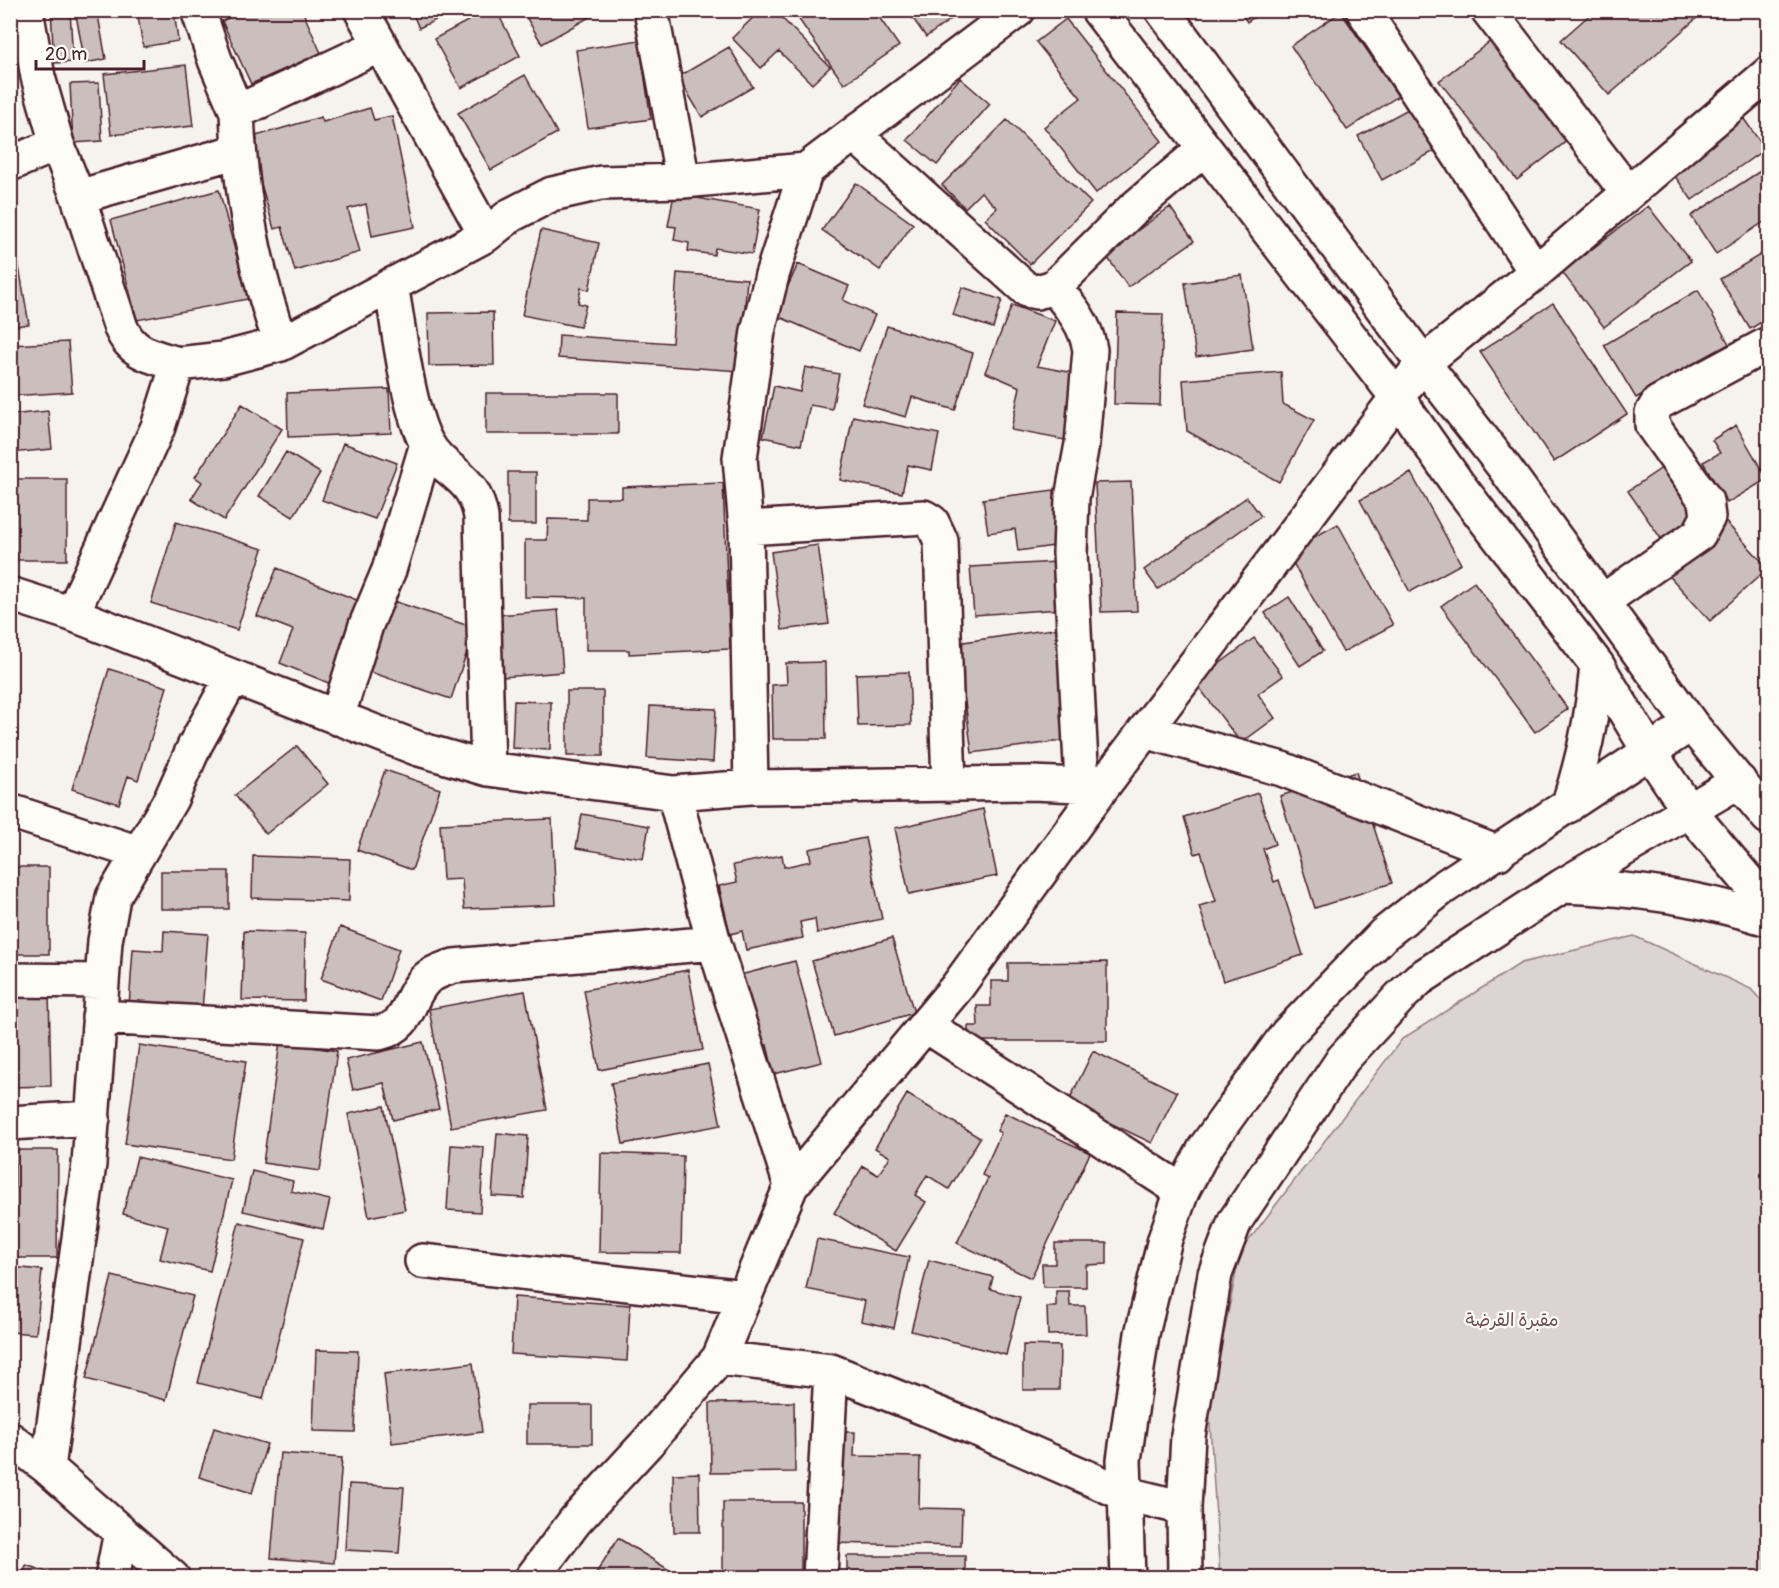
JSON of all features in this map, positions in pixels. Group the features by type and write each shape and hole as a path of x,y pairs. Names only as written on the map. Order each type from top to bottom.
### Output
{"street":[{"path":"26,10 38,77 57,144 78,197 127,342 145,354 178,364 223,359 281,344 486,235 511,215 552,194 601,183 684,181 806,170 1018,10"},
{"path":"198,10 215,60 237,112 238,151 249,229 261,282 281,344"},
{"path":"361,10 378,46 486,235"},
{"path":"651,10 684,181"},
{"path":"1098,10 1396,396 1458,483 1597,665 1649,751 1690,812 1768,904"},
{"path":"1162,10 1691,724 1768,814"},
{"path":"1363,10 1536,272"},
{"path":"1488,10 1628,193"},
{"path":"237,112 378,46"},
{"path":"531,1578 575,1521 648,1442 720,1358 791,1186 957,987 1093,784 1145,731 1423,363 1536,272 1768,77"},
{"path":"854,134 1027,290 1037,292 1054,287 1132,210 1204,149"},
{"path":"10,164 57,144"},
{"path":"78,197 238,151"},
{"path":"751,787 746,528 740,458 758,331 772,275 806,170"},
{"path":"391,285 411,392 427,444 470,485 478,500 481,518 488,769"},
{"path":"1054,287 1078,316 1089,338 1090,350 1082,444 1072,498 1070,553 1093,784"},
{"path":"1602,601 1699,534 1708,518 1706,501 1652,424 1652,413 1658,403 1768,344"},
{"path":"72,614 153,438 178,364"},
{"path":"336,718 366,625 389,570 427,444"},
{"path":"746,528 894,518 924,518 932,522 941,542 949,785"},
{"path":"10,594 72,614 419,749 488,769 674,793 751,787 1093,784"},
{"path":"1568,806 1583,760 1593,713 1597,665"},
{"path":"48,1468 89,1164 102,981 112,897 171,799 195,745 232,678"},
{"path":"1128,1578 1123,1493 1124,1460 1142,1334 1165,1239 1182,1191 1204,1148 1287,1034 1384,934 1441,889 1691,724"},
{"path":"1145,731 1282,769 1498,853"},
{"path":"1185,1578 1184,1508 1188,1436 1215,1274 1235,1221 1343,1059 1419,979 1562,886 1740,781"},
{"path":"674,793 714,943 791,1186"},
{"path":"10,811 139,853"},
{"path":"1562,886 1653,892 1698,900 1768,919"},
{"path":"99,1017 380,1033 393,1030 405,1017 425,980 454,966 714,943"},
{"path":"10,980 102,981"},
{"path":"925,1025 1182,1191"},
{"path":"10,1123 93,1118"},
{"path":"422,1261 745,1297"},
{"path":"720,1358 831,1371 980,1430 1123,1493 1184,1508"},
{"path":"820,1578 831,1371"},
{"path":"10,1440 48,1468 173,1578"},
{"path":"112,1578 121,1532"}],"green space":[{"name":"مقبرة القرضة","path":"1634,936 1751,989 1768,1008 1768,1577 1220,1578 1209,1409 1240,1252 1402,1039 1521,963"}],"building":[{"path":"51,10 70,10 73,62 54,63"},
{"path":"75,10 97,10 106,59 85,63"},
{"path":"137,10 174,10 178,41 143,47"},
{"path":"245,10 302,10 321,53 251,84 222,21"},
{"path":"411,10 457,10 419,28"},
{"path":"488,10 496,10 520,56 461,88 434,39"},
{"path":"522,10 602,10 542,44"},
{"path":"761,10 774,10 830,67 812,84 779,51 761,68 732,38"},
{"path":"874,10 899,46 844,84 793,11"},
{"path":"907,10 964,10 926,37"},
{"path":"1239,10 1265,10 1247,22"},
{"path":"1595,10 1706,10 1609,95 1561,40"},
{"path":"1341,12 1398,96 1347,130 1291,46"},
{"path":"1066,19 1162,141 1096,193 1044,127 1081,98 1036,42"},
{"path":"1510,26 1587,125 1517,180 1439,81"},
{"path":"639,40 651,119 588,128 576,50"},
{"path":"729,47 753,87 702,117 678,77"},
{"path":"186,65 193,126 111,135 104,74"},
{"path":"525,75 557,133 491,170 458,113"},
{"path":"960,78 990,104 937,165 907,140"},
{"path":"99,83 102,141 73,143 70,84"},
{"path":"1434,95 1458,138 1382,180 1358,136"},
{"path":"1730,99 1765,149 1692,200 1657,151"},
{"path":"370,108 374,120 392,116 415,227 372,236 366,204 348,209 360,252 295,271 282,227 274,229 249,142 257,140 256,136 321,117 323,122"},
{"path":"1007,120 1091,203 1030,264 985,219 997,208 981,192 965,208 942,185"},
{"path":"1768,166 1768,219 1716,254 1691,216"},
{"path":"856,183 913,224 880,270 822,230"},
{"path":"219,190 248,299 137,320 111,220"},
{"path":"674,194 760,209 752,254 715,248 714,255 688,251 689,243 674,240 676,227 668,226"},
{"path":"1648,206 1691,261 1604,327 1562,272"},
{"path":"1170,207 1194,241 1128,287 1105,254"},
{"path":"541,230 599,243 589,290 581,288 578,303 586,305 580,327 522,315"},
{"path":"10,232 13,232 29,324 10,327"},
{"path":"1768,250 1768,318 1750,329 1720,279"},
{"path":"798,264 849,286 843,300 875,315 859,351 775,315"},
{"path":"677,273 747,279 740,371 558,358 559,335 672,343"},
{"path":"1242,275 1253,349 1196,357 1185,283"},
{"path":"962,287 1002,300 993,328 953,315"},
{"path":"1698,290 1729,344 1636,398 1604,345"},
{"path":"1553,303 1627,414 1554,462 1480,352"},
{"path":"1012,305 1055,321 1037,366 1084,375 1070,441 1011,430 1020,387 985,372"},
{"path":"493,312 494,365 429,366 428,313"},
{"path":"1117,313 1163,314 1160,405 1114,404"},
{"path":"887,326 973,353 955,410 912,397 906,417 862,404"},
{"path":"68,342 72,392 10,396 10,345"},
{"path":"805,367 839,374 832,409 810,405 801,445 763,437 774,386 800,392"},
{"path":"1281,372 1283,404 1314,420 1279,482 1187,431 1183,380"},
{"path":"389,389 391,433 288,437 287,393"},
{"path":"486,393 618,393 618,434 486,434"},
{"path":"242,404 282,429 224,520 191,499 202,482 195,477"},
{"path":"48,411 52,449 10,453 10,415"},
{"path":"853,416 939,434 932,470 908,465 902,493 840,480"},
{"path":"1736,425 1767,479 1727,503 1703,462 1720,453 1712,440"},
{"path":"343,443 397,463 375,519 322,500"},
{"path":"286,452 320,473 293,517 259,496"},
{"path":"1672,461 1708,513 1664,543 1628,491"},
{"path":"508,472 536,472 536,524 508,524"},
{"path":"1411,473 1461,564 1410,592 1360,500"},
{"path":"10,479 67,479 67,560 10,560"},
{"path":"1131,482 1137,611 1101,612 1095,483"},
{"path":"723,483 730,649 629,654 629,650 586,650 586,598 525,597 525,540 547,540 548,519 587,520 587,498 622,498 622,487"},
{"path":"1054,490 1061,545 1018,551 1015,529 988,533 983,499"},
{"path":"1247,497 1261,516 1158,589 1144,570"},
{"path":"1722,518 1768,568 1710,621 1664,570"},
{"path":"176,522 263,549 237,630 151,603"},
{"path":"1338,524 1393,625 1343,652 1287,552"},
{"path":"818,545 829,624 782,630 771,552"},
{"path":"1057,562 1061,609 974,615 970,567"},
{"path":"277,568 364,603 331,684 280,663 293,630 257,616"},
{"path":"1474,582 1568,709 1535,732 1441,606"},
{"path":"1289,597 1323,651 1300,666 1265,613"},
{"path":"384,598 475,628 451,699 361,669"},
{"path":"558,610 563,672 503,677 498,615"},
{"path":"1059,628 1075,739 972,753 957,643"},
{"path":"1254,638 1283,676 1258,694 1275,718 1241,743 1195,682"},
{"path":"825,662 826,739 773,739 772,685 787,684 786,663"},
{"path":"109,669 167,687 138,780 128,776 119,804 72,789"},
{"path":"909,672 911,725 858,726 856,674"},
{"path":"567,691 603,691 603,756 567,756"},
{"path":"514,701 551,702 550,750 512,748"},
{"path":"650,706 716,709 713,762 647,758"},
{"path":"297,746 328,784 266,834 235,795"},
{"path":"385,770 440,789 412,870 357,850"},
{"path":"1356,772 1392,883 1315,908 1280,796"},
{"path":"1258,793 1275,844 1263,849 1274,882 1279,880 1303,955 1223,981 1199,906 1216,901 1201,852 1195,854 1184,817"},
{"path":"983,809 997,876 909,894 895,828"},
{"path":"582,814 649,826 643,859 576,848"},
{"path":"552,819 556,905 464,909 462,879 443,880 440,824"},
{"path":"865,838 882,919 817,933 815,919 800,922 803,938 746,950 742,931 730,934 719,886 737,882 733,865 782,855 784,867 811,861 809,849"},
{"path":"253,856 350,859 349,901 252,898"},
{"path":"10,867 49,867 49,954 10,954"},
{"path":"161,871 229,871 229,909 161,909"},
{"path":"340,927 399,949 381,1001 321,979"},
{"path":"164,931 208,934 202,1011 129,1006 133,949 163,951"},
{"path":"244,931 305,933 304,1001 242,1000"},
{"path":"892,938 914,1013 834,1036 812,961"},
{"path":"795,961 822,1062 774,1074 767,1045 759,1047 740,975"},
{"path":"1107,962 1107,1041 968,1041 968,1026 978,1026 977,1006 991,1006 991,981 1008,981 1008,963"},
{"path":"688,970 703,1050 599,1070 584,990"},
{"path":"10,990 49,990 51,1086 10,1087"},
{"path":"525,991 547,1110 451,1127 429,1009"},
{"path":"280,1042 337,1051 320,1171 263,1163"},
{"path":"423,1042 439,1109 393,1120 384,1083 353,1090 346,1060"},
{"path":"139,1045 246,1061 231,1159 125,1144"},
{"path":"1093,1051 1177,1092 1152,1143 1068,1103"},
{"path":"708,1064 721,1125 623,1144 611,1083"},
{"path":"907,1094 980,1138 949,1189 927,1175 915,1195 926,1202 896,1251 834,1213 863,1166 878,1175 890,1157 875,1148"},
{"path":"384,1106 405,1210 369,1217 348,1114"},
{"path":"1005,1113 1090,1153 1031,1278 957,1243 988,1178 982,1175 1001,1133 997,1131"},
{"path":"497,1133 528,1136 524,1198 492,1196"},
{"path":"451,1145 484,1147 480,1212 447,1210"},
{"path":"15,1150 58,1150 57,1258 14,1258"},
{"path":"601,1153 683,1156 681,1253 599,1252"},
{"path":"137,1157 232,1180 210,1271 160,1259 168,1226 123,1214"},
{"path":"252,1171 293,1181 291,1191 330,1200 323,1229 243,1211"},
{"path":"239,1222 304,1238 263,1399 198,1383"},
{"path":"817,1239 909,1257 894,1328 861,1321 865,1301 806,1289"},
{"path":"1055,1243 1107,1243 1107,1264 1086,1265 1086,1287 1043,1287 1042,1264 1055,1264"},
{"path":"929,1260 993,1277 990,1289 1020,1297 1006,1355 911,1331"},
{"path":"12,1267 42,1270 36,1334 10,1332"},
{"path":"112,1276 193,1296 166,1400 86,1379"},
{"path":"1056,1291 1069,1291 1070,1306 1085,1306 1086,1334 1048,1335 1047,1307 1056,1307"},
{"path":"514,1297 630,1305 627,1361 511,1354"},
{"path":"1023,1345 1060,1346 1059,1390 1023,1390"},
{"path":"316,1350 358,1351 355,1432 313,1431"},
{"path":"473,1363 482,1432 392,1443 384,1374"},
{"path":"794,1402 795,1472 711,1473 710,1403"},
{"path":"527,1405 592,1405 592,1444 527,1444"},
{"path":"214,1428 267,1444 252,1493 199,1477"},
{"path":"833,1432 855,1432 854,1456 920,1457 919,1508 962,1509 961,1546 830,1543"},
{"path":"280,1453 342,1458 334,1563 271,1558"},
{"path":"699,1473 700,1532 674,1532 673,1474"},
{"path":"349,1484 404,1487 399,1553 345,1550"},
{"path":"723,1502 801,1502 801,1578 723,1578"},
{"path":"618,1538 682,1578 593,1578"},
{"path":"847,1556 965,1556 965,1578 847,1578"},
{"path":"26,1565 64,1578 22,1578"}]}
